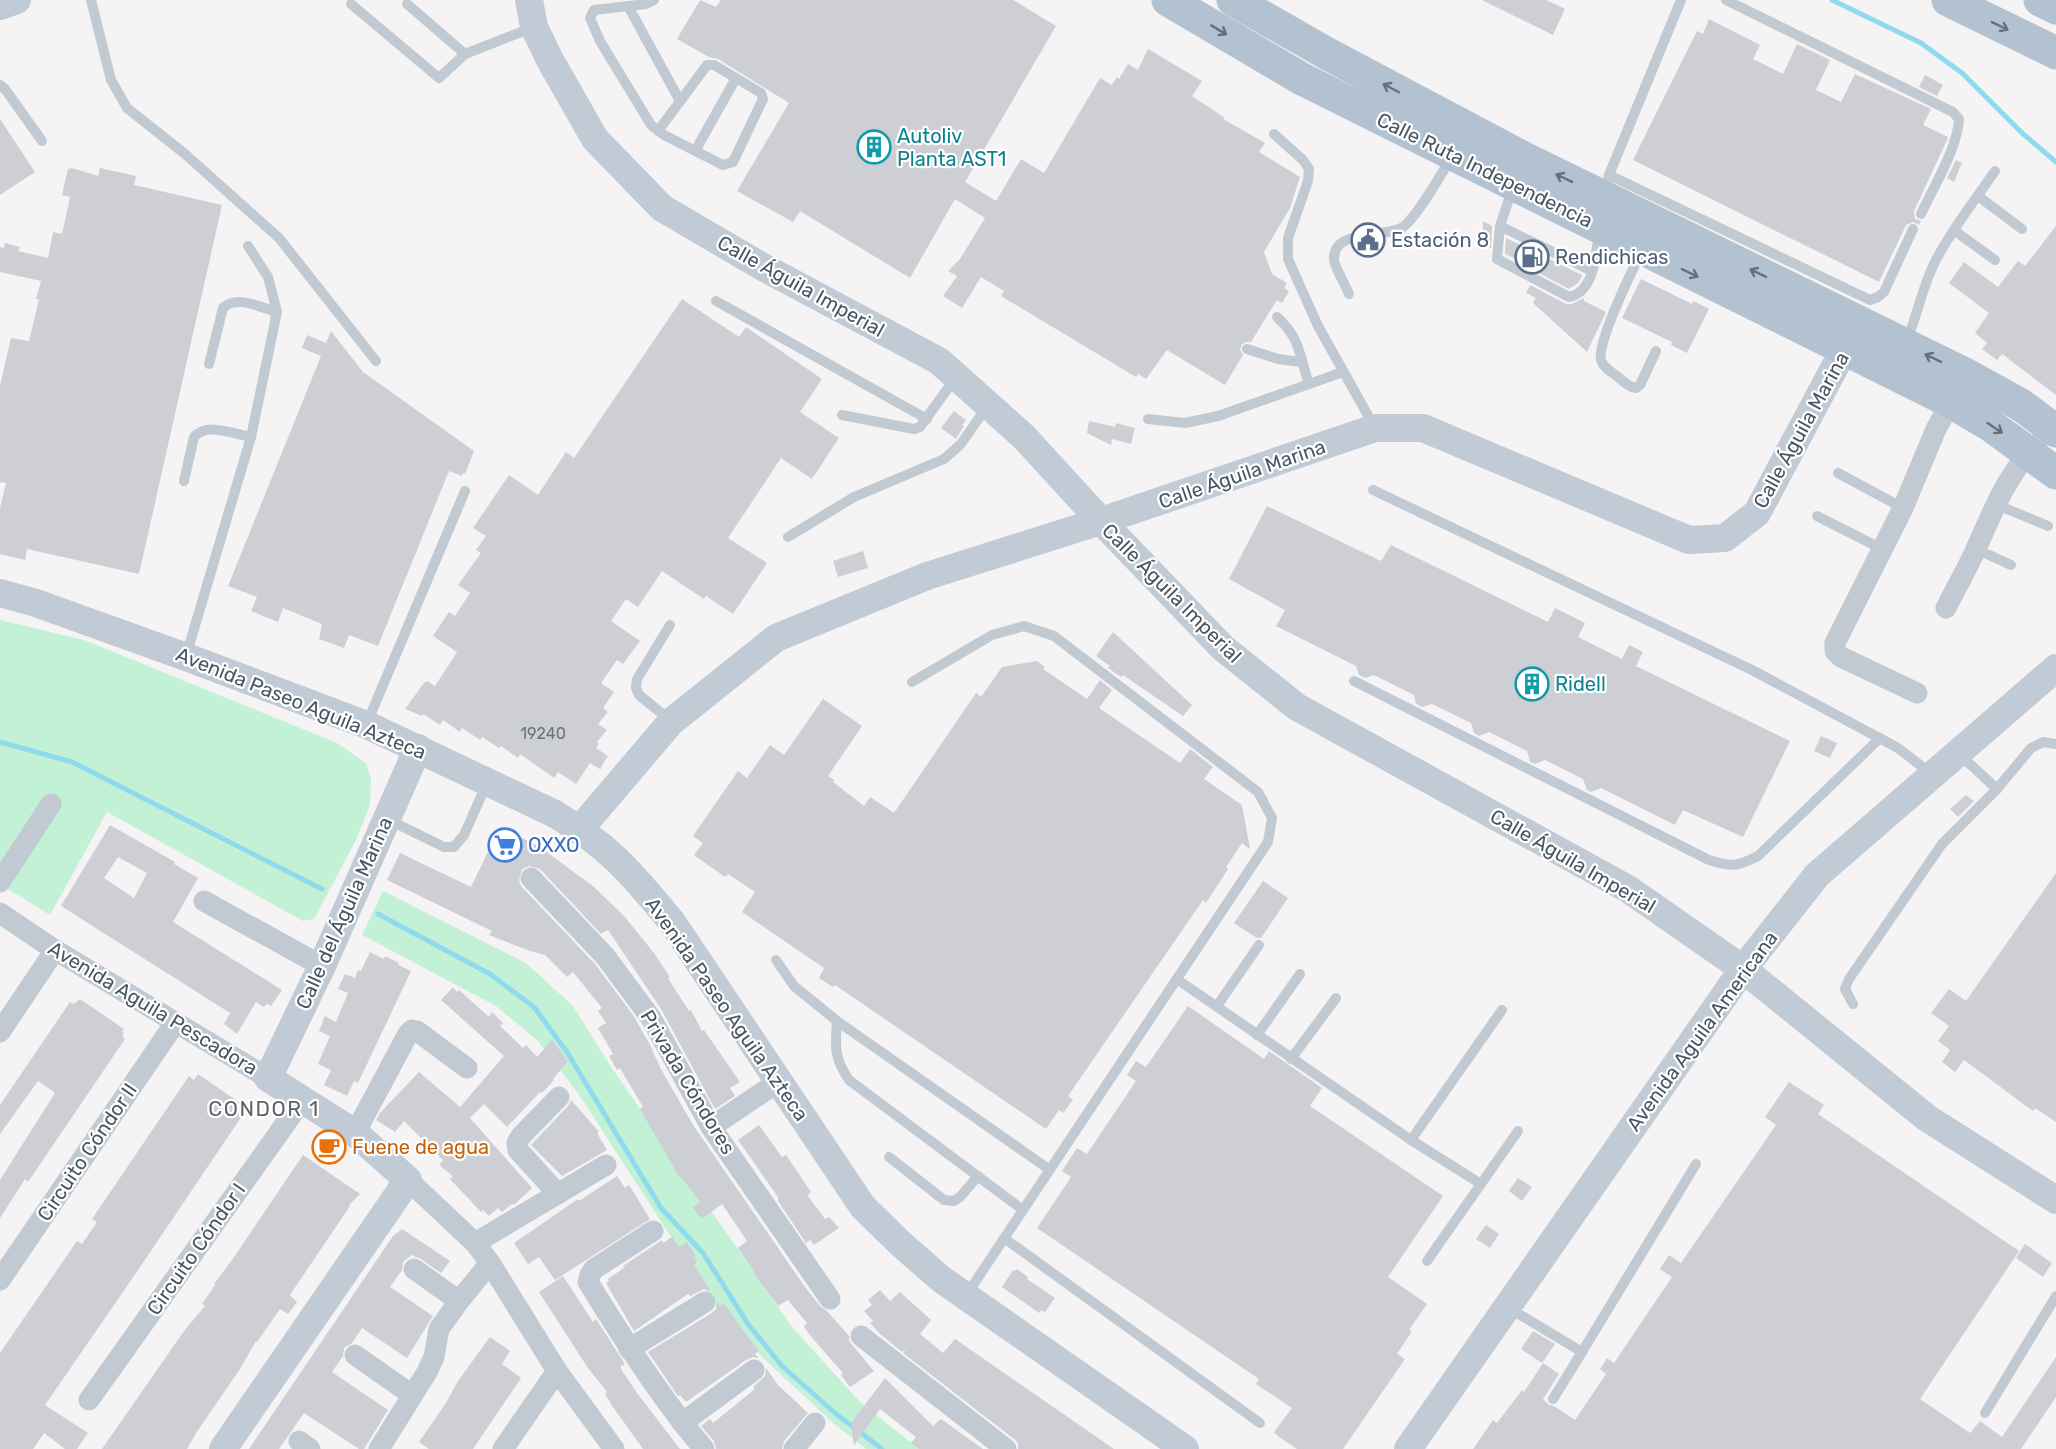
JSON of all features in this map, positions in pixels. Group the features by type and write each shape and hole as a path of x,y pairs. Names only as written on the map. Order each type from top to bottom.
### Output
{"main road":[{"name":"Calle Ruta Independencia","path":"1168,0 1302,79 1452,155 1519,172 1604,205 1648,235 1841,319 1899,359 1958,388 2021,405 2055,428"},
{"name":"Calle Ruta Independencia","path":"1233,0 1326,53 1519,172"},
{"path":"1948,0 2056,53"},
{"path":"2040,0 2056,8"},
{"name":"Calle Ruta Independencia","path":"1958,388 1990,425 2056,473"}],"street":[{"path":"0,6 17,0"},
{"name":"Calle Águila Imperial","path":"531,14 550,60 595,139 662,208 761,266 939,361 1024,437 1223,648 1297,707 1628,889 1743,969 1927,1118 2056,1200"},
{"name":"Calle Águila Marina","path":"579,830 671,722 776,638 927,576 1101,521 1375,428 1422,428 1689,540 1725,538 1757,513 1841,319"},
{"path":"1917,693 1842,657 1835,651 1835,643 1903,508 1936,429 1958,388"},
{"path":"1946,608 1976,549 1995,504 2029,452 2055,428"},
{"name":"Avenida Paseo Aguila Azteca","path":"0,593 36,603 186,657 366,725 555,814 579,830 603,848 640,883 672,922 863,1207 901,1245 941,1279 1185,1449"},
{"name":"Avenida Aguila Americana","path":"1408,1449 1743,969 1817,875 2056,668"},
{"name":"Calle del Águila Marina","path":"268,1078 322,966 418,748"},
{"path":"0,882 51,804"},
{"name":"Privada Cóndores","path":"531,878 605,956 651,1018 711,1127 830,1299"},
{"path":"204,901 322,966"},
{"name":"Avenida Aguila Pescadora","path":"0,913 55,950 303,1099 355,1133 475,1243 490,1263 557,1371 614,1449"},
{"path":"0,1032 55,950"},
{"name":"Circuito Cóndor II","path":"0,1280 174,1023"},
{"path":"355,1133 402,1044 412,1030 417,1031 467,1068"},
{"path":"711,1127 778,1082"},
{"path":"558,1194 518,1150 517,1143 559,1097"},
{"name":"Circuito Cóndor I","path":"89,1400 303,1099"},
{"path":"475,1243 606,1165"},
{"path":"223,1449 408,1180"},
{"path":"653,1231 594,1269 588,1282 629,1349 682,1423 704,1449"},
{"path":"379,1449 434,1357 439,1329 490,1263"},
{"path":"414,1269 459,1301"},
{"path":"629,1349 705,1302"},
{"path":"861,1336 1006,1449"},
{"path":"355,1355 412,1395"},
{"path":"682,1423 754,1370"},
{"path":"503,1449 557,1371"},
{"path":"794,1449 814,1423"}],"lane":[{"path":"91,0 111,80 127,108 185,153 279,238 376,361"},
{"path":"654,0 646,4 594,10 590,18 600,41 646,118 658,131 723,165 734,162 763,99 761,93 714,65 707,65 658,131"},
{"path":"1519,172 1500,226 1497,259 1569,297 1582,292 1592,272 1604,205 1681,0"},
{"path":"1726,0 1953,112 1959,119 1959,129 1921,214"},
{"path":"351,4 439,78 465,54 531,14"},
{"path":"407,4 465,54"},
{"path":"628,6 680,101"},
{"path":"695,151 736,78"},
{"path":"0,85 42,141"},
{"path":"1274,134 1303,160 1309,169 1308,181 1288,238 1288,258 1318,326 1375,428"},
{"path":"1349,294 1334,261 1337,248 1347,238 1391,231 1403,226 1426,198 1452,155"},
{"path":"1899,359 1914,324 1923,288 1936,259 1995,171"},
{"path":"1978,196 2022,229"},
{"path":"1604,205 1841,319 1884,292 1913,229"},
{"path":"1500,226 1592,272"},
{"path":"1955,231 1995,260"},
{"path":"1648,235 1615,307 1601,353 1601,362 1631,387 1636,388 1640,385 1656,351"},
{"path":"186,657 251,436 278,312 268,276 248,246"},
{"path":"209,364 223,308 228,303 238,301 278,312"},
{"path":"716,301 927,419"},
{"path":"1277,317 1290,328 1297,341 1309,384"},
{"path":"1247,349 1278,359 1301,362"},
{"path":"1148,419 1185,423 1218,416 1343,372"},
{"path":"842,415 914,429 920,428 957,377"},
{"path":"788,537 854,497 944,459 961,444 988,405"},
{"path":"184,481 195,437 199,431 207,429 251,436"},
{"path":"1838,473 1903,508"},
{"path":"1373,490 1752,670 1898,748 1933,775"},
{"path":"366,725 465,491"},
{"path":"1995,504 2048,526"},
{"path":"1817,516 1882,549"},
{"path":"1976,549 2011,565"},
{"path":"670,625 637,679 636,688 639,695 671,722"},
{"path":"912,682 992,635 1024,626 1054,636 1258,792 1272,818 1268,842 965,1297"},
{"path":"1354,681 1709,860 1728,866 1743,864 1758,856 1880,738"},
{"path":"1853,1004 1845,989 1849,979 1942,844 1997,789 2031,748 2043,742 2056,744"},
{"path":"1958,753 1997,789"},
{"path":"387,818 444,847 454,847 464,836 488,782"},
{"path":"1217,1006 1259,945"},
{"path":"776,960 794,986 837,1021 1050,1170"},
{"path":"1257,1035 1300,974"},
{"path":"1178,980 1291,1059 1480,1184"},
{"path":"1291,1059 1336,998"},
{"path":"1411,1140 1502,1010"},
{"path":"837,1021 834,1048 839,1066 849,1080 1023,1209"},
{"path":"1427,1261 1518,1131"},
{"path":"889,1157 944,1200 954,1201 960,1197 978,1176"},
{"path":"1552,1399 1696,1164"},
{"path":"1004,1238 1260,1423"},
{"path":"1985,1413 2056,1296"},
{"path":"1507,1307 1582,1352"}],"green space":[{"path":"0,620 84,640 337,743 366,763 371,779 370,805 356,840 314,919 303,921 107,812 50,915 0,884"},
{"path":"383,891 526,963 573,1006 611,1067 792,1327 860,1402 919,1449 866,1449 832,1422 728,1325 578,1093 538,1041 496,1006 362,935"}],"building":[{"path":"700,0 716,7 721,0 1013,0 1056,26 965,182 996,201 1021,159 1044,173 1100,78 1112,85 1117,77 1119,79 1128,64 1138,70 1148,49 1202,81 1192,96 1225,118 1223,119 1265,143 1259,152 1300,177 1290,208 1264,252 1272,274 1287,283 1284,288 1289,291 1282,303 1277,300 1251,342 1242,344 1240,350 1243,355 1225,385 1167,350 1146,379 1138,374 1136,377 1001,296 1004,291 981,277 962,308 943,296 957,276 948,271 960,259 985,218 955,199 910,278 800,211 793,222 737,191 789,103 718,59 709,57 677,39"},
{"path":"1482,0 1546,0 1565,9 1553,35"},
{"path":"1709,19 1760,45 1753,59 1783,74 1797,44 1830,60 1816,90 1841,102 1855,74 1931,109 1923,125 1948,137 1914,211 1915,219 1921,221 1919,225 1913,222 1906,225 1879,282 1633,160 1697,31 1703,34"},
{"path":"1925,75 1943,85 1937,96 1919,87"},
{"path":"0,119 35,172 0,195"},
{"path":"1956,160 1962,163 1954,182 1947,178"},
{"path":"72,168 98,176 100,168 136,176 134,185 222,205 139,574 27,549 25,560 0,554 0,508 6,483 0,482 0,386 11,338 29,341 41,281 0,272 0,247 4,248 5,243 20,247 18,251 48,258 53,232 62,234 70,197 62,195 68,169"},
{"path":"1483,221 1492,226 1491,248 1483,244"},
{"path":"2056,226 2056,395 2002,354 1997,360 1982,349 1987,343 1975,333 1989,313 1949,283 1964,262 1998,287 2018,261 2025,266"},
{"path":"1506,238 1582,276 1578,283 1569,289 1537,272 1538,269 1505,254"},
{"path":"1641,279 1692,304 1693,301 1709,309 1687,353 1671,345 1672,342 1622,318"},
{"path":"1530,285 1566,304 1572,304 1584,298 1584,301 1606,312 1587,352 1533,303 1536,298 1526,293"},
{"path":"682,299 739,337 746,327 822,379 800,412 839,438 812,479 781,458 728,538 767,563 733,614 706,596 704,599 662,571 638,607 626,599 611,621 640,641 623,664 617,660 601,683 614,692 603,708 608,712 598,724 607,730 597,742 599,744 596,748 608,756 600,769 590,763 576,784 558,772 554,778 520,754 518,758 501,746 499,748 482,737 480,740 462,728 460,732 443,720 440,725 423,714 422,716 405,709 424,683 427,681 435,686 457,652 433,636 449,612 455,616 470,593 458,585 481,553 476,550 486,536 473,528 509,475 538,495 566,452 574,458"},
{"path":"331,331 363,372 474,451 465,474 463,473 462,476 449,471 378,646 349,635 344,648 319,639 322,624 283,608 278,622 251,611 257,597 228,586 321,356 302,348 307,335 326,343"},
{"path":"954,411 966,420 956,439 941,428"},
{"path":"1089,421 1115,427 1116,423 1135,428 1131,444 1112,439 1111,445 1087,433"},
{"name":"Ridell","path":"1267,506 1381,561 1391,545 1548,622 1555,608 1585,623 1578,637 1622,659 1629,645 1643,652 1636,666 1790,741 1743,837 1683,810 1675,825 1601,788 1591,792 1587,790 1583,779 1545,760 1535,764 1530,762 1527,751 1489,732 1479,736 1474,733 1471,723 1432,704 1422,707 1416,704 1414,695 1374,675 1365,678 1359,675 1356,666 1276,626 1285,610 1229,579"},
{"path":"863,551 868,568 838,577 833,561"},
{"path":"1113,632 1192,705 1183,716 1123,675 1121,677 1096,656"},
{"path":"1037,661 1045,667 1043,669 1087,699 1100,680 1112,690 1099,708 1180,763 1190,749 1213,767 1204,779 1242,805 1250,849 1242,843 1206,903 1203,900 1068,1096 1073,1100 1063,1113 1059,1110 1046,1129 835,985 833,987 819,978 824,968 742,912 755,892 728,874 725,877 694,855 703,843 693,836 738,771 747,778 770,745 784,755 823,699 862,726 828,776 864,806 870,797 894,813 976,693 981,697 1002,667"},
{"path":"1821,736 1837,743 1830,758 1814,751"},
{"path":"1966,795 1974,801 1958,817 1950,809"},
{"path":"110,825 175,862 174,864 198,878 173,922 282,990 271,1006 267,1004 264,1007 256,1002 237,1034 224,1024 230,1013 61,906","holes":["118,857 147,873 134,898 104,878"]},
{"path":"500,827 540,847 594,887 624,916 654,953 702,1031 704,1030 740,1082 730,1088 735,1096 715,1109 661,1009 608,930 601,934 540,869 529,866 522,869 519,880 521,886 595,964 633,1015 693,1125 805,1287 849,1336 849,1341 874,1371 850,1387 841,1375 843,1373 808,1333 804,1326 807,1323 788,1300 778,1306 761,1283 738,1248 747,1241 722,1204 702,1219 692,1207 700,1202 680,1178 640,1109 643,1107 620,1068 617,1070 609,1056 613,1054 598,1028 606,1023 598,1011 602,1008 573,972 567,977 545,955 489,935 492,931 387,880 400,853 471,887"},
{"path":"2056,873 2056,1122 2035,1108 2033,1111 1964,1060 1955,1072 1942,1062 1950,1050 1938,1041 1949,1026 1931,1013 1949,989 1966,1001"},
{"path":"1263,881 1288,898 1261,938 1257,938 1234,923"},
{"path":"370,952 384,959 385,956 411,971 358,1083 354,1081 347,1096 324,1085 331,1070 318,1064 330,1036 319,1031 325,1016 336,1022 348,993 338,989 345,974 355,978"},
{"path":"453,987 489,1017 492,1012 503,1023 500,1026 523,1048 526,1045 537,1057 552,1040 568,1061 542,1093 540,1092 507,1127 484,1104 470,1118 532,1188 514,1205 512,1204 502,1212 498,1208 489,1216 483,1210 481,1212 450,1179 453,1176 439,1165 443,1160 404,1121 395,1132 376,1120 419,1072 460,1107 504,1056 441,1000"},
{"path":"80,999 124,1029 122,1036 125,1039 28,1182 25,1179 0,1218 0,1180 55,1093 38,1081 0,1134 0,1105 70,1002 74,1004"},
{"path":"1188,1006 1264,1059 1269,1051 1322,1088 1310,1106 1443,1196 1388,1277 1427,1304 1409,1330 1412,1331 1397,1354 1405,1359 1343,1449 1297,1449 1279,1437 1274,1432 1292,1408 1256,1384 1259,1379 1037,1228 1071,1177 1062,1171 1077,1148 1087,1154 1136,1081 1127,1075 1136,1061 1146,1067"},
{"path":"198,1074 246,1107 45,1405 88,1433 77,1449 65,1449 44,1433 33,1449 0,1449 0,1353 77,1241 82,1244 97,1222 92,1219 189,1076 194,1080"},
{"path":"1789,1082 1824,1105 1818,1114 2019,1251 1920,1399 1970,1433 1980,1421 2002,1437 2056,1357 2056,1397 2021,1449 1473,1449 1493,1420 1497,1423 1522,1390 1524,1392 1543,1363 1559,1374 1543,1399 1575,1420 1606,1374 1600,1369 1607,1358 1614,1363 1672,1277 1660,1269 1669,1255 1681,1263 1776,1125 1765,1117"},
{"path":"571,1100 599,1132 597,1133 607,1150 562,1176 531,1145"},
{"path":"759,1125 782,1157 786,1155 811,1192 807,1195 825,1219 829,1217 839,1228 814,1245 810,1240 806,1243 778,1201 778,1197 738,1140"},
{"path":"303,1155 360,1194 349,1205 290,1295 297,1302 288,1314 280,1309 256,1341 187,1449 102,1449 184,1331 205,1306 202,1304 214,1284"},
{"path":"617,1176 625,1188 629,1185 650,1219 555,1280 539,1257 528,1264 514,1243 578,1199 579,1201"},
{"path":"1518,1178 1532,1187 1522,1201 1509,1191"},
{"path":"1486,1225 1499,1234 1490,1248 1476,1239"},
{"path":"402,1229 450,1261 441,1273 412,1255 403,1262 402,1270 390,1287 433,1316 407,1358 362,1328 352,1343 344,1348 343,1356 332,1372 388,1410 364,1449 359,1449 304,1413 279,1449 249,1449 393,1236"},
{"path":"672,1237 679,1247 687,1242 696,1256 694,1257 697,1262 694,1265 710,1290 704,1289 690,1296 688,1294 634,1331 606,1283 624,1268 623,1266 662,1240 663,1243"},
{"path":"2025,1244 2052,1263 2043,1277 2016,1258"},
{"path":"1017,1269 1028,1277 1027,1279 1055,1298 1045,1312 1041,1310 1039,1313 1002,1287 1013,1270"},
{"path":"563,1276 593,1322 596,1319 625,1364 621,1366 621,1369 637,1393 680,1449 643,1449 613,1407 605,1394 607,1392 588,1368 539,1292"},
{"path":"880,1290 890,1301 900,1292 931,1320 920,1334 943,1353 955,1339 1114,1449 1018,1449 1018,1443 1014,1439 903,1353 906,1349 902,1352 870,1323 873,1321 864,1311 872,1305 868,1300"},
{"path":"718,1302 720,1306 724,1303 759,1351 755,1354 759,1358 753,1357 746,1360 686,1402 680,1395 678,1396 648,1352 712,1313"},
{"path":"1533,1331 1555,1344 1542,1363 1521,1349"},
{"path":"490,1337 510,1351 502,1364 521,1378 473,1449 429,1449 419,1442 458,1381"},
{"path":"766,1368 778,1385 808,1413 784,1441 782,1449 716,1449 714,1441 701,1426 710,1419 713,1423 755,1389 753,1387 765,1376"},
{"path":"885,1378 933,1426 941,1419 983,1449 919,1449 911,1443 916,1437 880,1409 854,1445 851,1423"}],"waterway":[{"path":"1832,0 1921,43 1962,73 2022,133 2056,162"},
{"path":"0,742 72,762 322,889"},
{"path":"378,914 490,974 534,1007 567,1052 661,1208 703,1253 748,1324 782,1366 835,1413 882,1449"}],"place":[{"name":"Autoliv Planta AST1","path":"874,147"},
{"name":"Estación 8","path":"1368,240"},
{"name":"Rendichicas","path":"1532,257"},
{"name":"Ridell","path":"1532,684"},
{"name":"OXXO","path":"505,845"},
{"name":"Fuene de agua","path":"329,1147"}],"district":[{"name":"CONDOR 1","path":"264,1109"}]}
